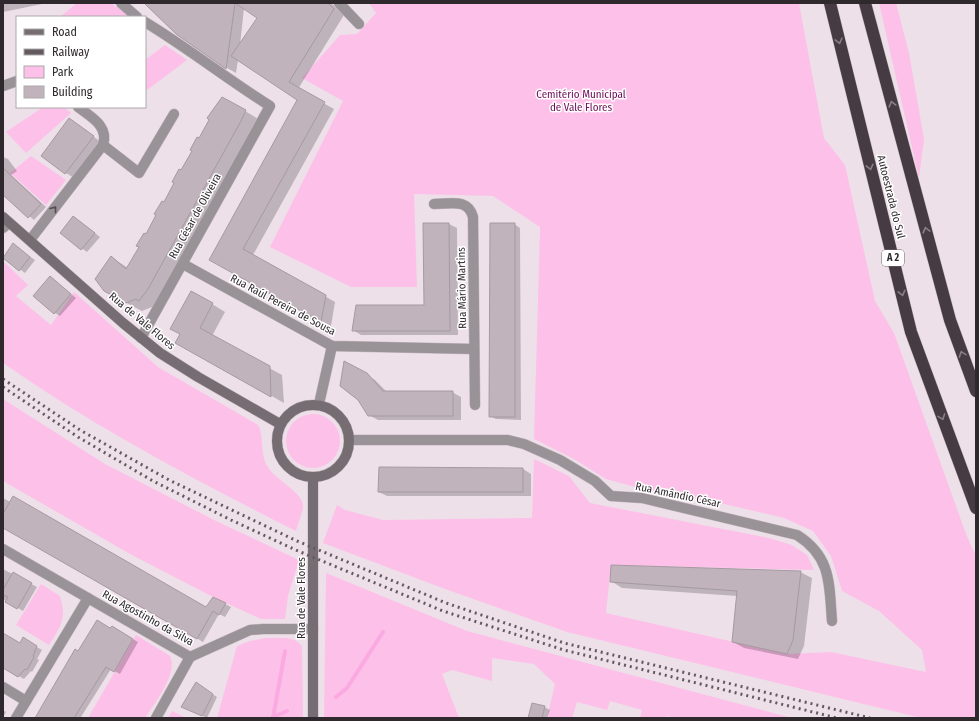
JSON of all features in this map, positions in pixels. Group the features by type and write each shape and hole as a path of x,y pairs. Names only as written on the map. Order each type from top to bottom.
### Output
{"highway":[{"name":"Autoestrada do Sul","path":"830,3 911,332 976,508"},
{"path":"865,3 950,320 976,391"}],"street":[{"path":"121,3 136,16"},
{"path":"339,3 359,24"},
{"name":"Rua César de Oliveira","path":"141,338 270,106 228,79 166,34 146,23"},
{"path":"3,86 16,80"},
{"path":"30,240 103,144 105,134 100,124 79,108"},
{"path":"103,144 139,173 174,114"},
{"name":"Rua Mário Martins","path":"434,204 465,204 471,209 473,218 475,405"},
{"name":"Rua de Vale Flores","path":"5,223 30,240 141,338 186,370 280,424"},
{"name":"Rua Raúl Pereira de Sousa","path":"183,264 332,346 474,349"},
{"path":"319,404 332,346"},
{"path":"319,404 331,409 341,417 349,431 350,440 348,451 339,466 324,476 313,477 295,473 281,460 276,442 280,424 290,412 304,405 319,404"},
{"name":"Rua Amândio César","path":"350,440 508,440 524,444 560,460 595,481 611,496 642,498 797,535 810,543 817,551 822,561 828,584 832,621"},
{"name":"Rua de Vale Flores","path":"313,477 313,718"},
{"name":"Rua Agostinho da Silva","path":"3,549 190,656 250,630 274,628 313,629"},
{"path":"16,718 88,598"},
{"path":"156,718 190,656"},
{"path":"3,687 26,700"}],"green space":[{"path":"77,3 112,3 115,7 119,5 132,16 61,16"},
{"name":"Cemitério Municipal de Vale Flores","path":"369,3 799,3 824,138 845,165 875,301 894,333 966,534 976,556 976,718 921,718 567,632 445,589 323,543 337,505 345,510 383,520 532,518 534,459 569,476 590,503 769,538 792,545 807,555 814,570 611,565 606,613 787,654 831,652 926,672 922,650 879,611 842,591 831,556 813,531 784,518 720,503 653,492 606,479 574,459 534,439 540,227 493,196 414,194 417,287 351,287 270,247 343,101 302,78 340,35 357,34 376,13"},
{"path":"879,3 896,3 909,53 924,139 919,178"},
{"path":"165,45 187,60 147,90 146,59"},
{"path":"42,108 65,108 71,113 26,153 6,132"},
{"path":"31,156 66,180 46,205 10,173"},
{"path":"3,261 28,285 16,296 51,325 74,292 158,367 258,425 261,433 263,454 266,464 275,476 294,491 302,501 303,507 296,531 183,473 146,452 74,410 3,363"},
{"path":"3,399 105,464 216,521 299,560 288,596 285,619 261,619 213,597 130,554 3,481"},
{"path":"313,414 323,416 332,422 338,431 340,441 338,451 332,460 323,466 313,468 303,466 294,460 288,451 286,441 288,431 294,422 303,416"},
{"path":"326,573 467,631 792,718 676,718 666,716 665,718 640,718 642,710 610,701 607,710 577,702 572,718 547,718 555,684 534,664 492,658 492,681 452,670 442,674 459,718 324,718"},
{"path":"41,584 60,596 63,611 60,627 49,645 16,625"},
{"path":"136,635 170,656 172,663 171,670 164,688 145,718 88,718"},
{"path":"266,638 295,640 302,646 303,718 217,718 237,646 250,641"},
{"path":"172,711 186,718 168,718"}],"building":[{"path":"144,3 235,3 226,69 176,34"},
{"path":"235,3 328,3 334,9 289,82 325,102 243,249 326,295 321,322 209,260 297,100 231,56 257,18"},
{"path":"222,97 246,110 241,121 148,289 139,301 136,299 126,303 104,291 95,279 111,256 126,269 139,247 136,246 144,233 146,234 156,215 154,214 162,201 164,202 174,183 172,182 179,169 181,170 192,151 190,150 197,137 199,138 209,120 207,118"},
{"path":"69,118 94,136 65,174 41,156"},
{"path":"3,168 41,204 28,218 3,195"},
{"path":"73,216 95,233 81,250 60,233"},
{"path":"423,223 449,223 450,331 352,331 356,305 424,305"},
{"path":"490,223 515,223 515,417 489,417"},
{"path":"13,243 30,257 19,271 3,258"},
{"path":"50,276 71,294 54,314 33,296"},
{"path":"191,291 213,303 200,328 270,366 271,397 175,343 180,334 170,329"},
{"path":"344,361 367,373 383,391 453,391 453,416 368,416 358,400 340,386"},
{"path":"379,467 523,468 523,492 378,492"},
{"path":"13,496 206,607 213,597 226,603 219,615 213,611 197,639 3,528 3,514"},
{"path":"611,565 801,571 793,640 787,654 732,642 737,591 610,582"},
{"path":"13,572 32,583 17,609 5,602 8,597 3,595 3,590"},
{"path":"97,620 110,628 112,626 133,639 114,672 106,667 74,718 35,718 75,649 78,651"},
{"path":"3,633 20,643 23,637 37,646 33,656 34,657 27,670 25,669 18,677 3,668"},
{"path":"196,682 213,694 202,716 181,707"},
{"path":"532,703 545,706 542,718 528,718"}],"waterway":[{"path":"336,697 347,688 383,632"},
{"path":"273,718 285,651"},
{"path":"273,717 287,711"}],"railway":[{"path":"3,379 80,430 169,480 297,541 446,603 564,643 870,718"},
{"path":"3,387 78,437 153,481 231,520 298,551 443,611 564,650 837,718"}]}
